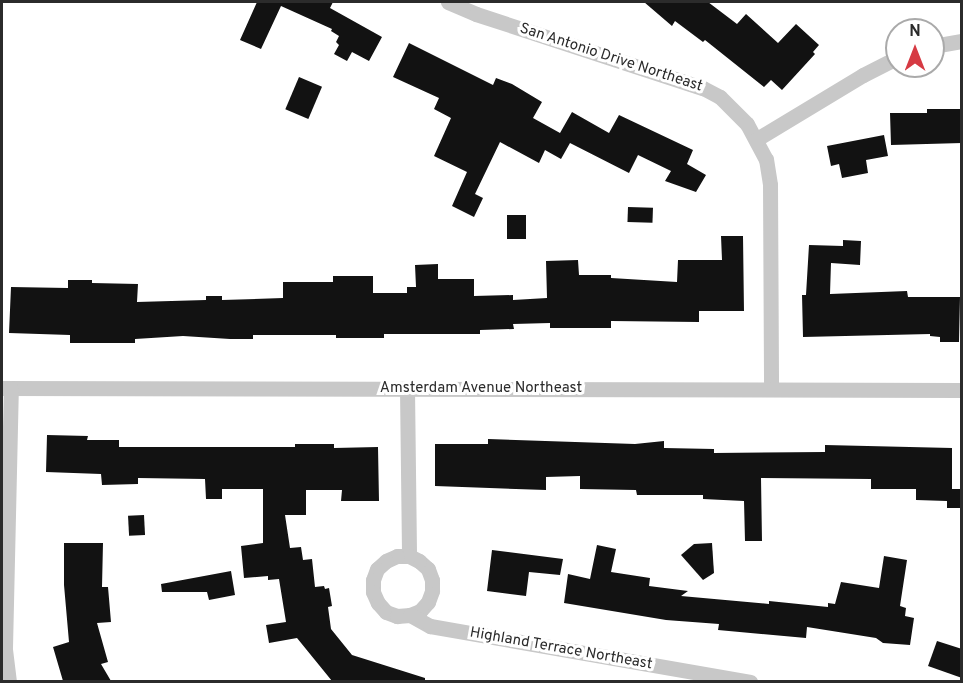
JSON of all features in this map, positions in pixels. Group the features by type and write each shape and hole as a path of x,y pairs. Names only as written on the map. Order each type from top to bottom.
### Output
{"street":[{"name":"San Antonio Drive Northeast","path":"448,2 476,14 703,88 734,109 757,139 765,159 770,185 771,390"},
{"path":"945,44 962,41"},
{"path":"757,139 885,64"},
{"path":"6,388 5,647 9,681"},
{"name":"Amsterdam Avenue Northeast","path":"6,388 962,390"},
{"path":"407,389 409,556 428,569 432,580 432,591 428,602 420,611 410,615"},
{"name":"Highland Terrace Northeast","path":"409,556 397,556 386,561 377,569 372,580 373,592 378,603 386,612 398,616 410,615 430,626 750,681"}],"building":[{"path":"257,2 333,2 330,8 382,37 369,61 352,52 347,61 334,54 339,45 336,42 339,36 331,31 332,29 281,6 261,49 240,40"},
{"path":"644,2 708,2 737,24 746,14 778,43 796,24 819,45 813,52 815,54 782,90 771,80 764,87 705,40 703,42 675,21 672,26"},
{"path":"409,43 493,85 496,78 512,84 542,102 533,118 560,133 572,112 609,133 619,115 693,150 687,164 706,175 696,192 665,181 671,171 638,155 629,173 570,143 561,159 545,150 539,163 500,142 475,194 483,198 474,217 452,206 467,172 434,156 451,118 434,109 439,98 393,77"},
{"path":"299,77 322,87 308,119 285,109"},
{"path":"927,109 962,109 962,143 891,145 890,113 927,113"},
{"path":"884,135 888,156 866,160 868,173 842,178 839,164 831,166 827,146"},
{"path":"628,207 653,208 652,223 627,222"},
{"path":"507,215 526,215 526,239 507,239"},
{"path":"721,236 743,236 744,311 699,311 699,322 611,321 611,328 550,328 550,323 513,324 514,329 480,330 480,334 384,334 384,338 336,338 336,335 253,335 253,339 230,339 183,336 135,339 135,343 70,343 70,335 9,333 11,287 68,288 68,280 92,280 92,283 138,284 137,302 206,300 206,296 222,296 222,300 283,298 283,282 333,282 333,276 373,276 373,293 407,293 407,287 416,287 415,265 438,264 438,279 474,279 474,296 513,295 513,300 547,298 546,261 578,260 579,275 611,275 611,278 677,282 678,260 722,260"},
{"path":"843,240 861,241 860,265 831,263 830,294 907,291 908,297 960,297 959,342 940,342 940,337 930,336 930,334 803,337 802,295 806,295 809,245 843,246"},
{"path":"47,435 88,436 87,440 119,440 119,447 295,447 295,444 334,444 334,448 378,447 379,501 341,501 342,490 306,490 306,515 285,515 290,548 301,547 303,560 312,559 315,587 329,588 332,606 328,607 331,629 352,655 425,678 425,681 332,681 297,638 269,643 266,625 286,622 279,579 268,580 268,576 244,578 241,546 263,543 263,489 222,489 222,499 206,499 205,479 138,478 138,484 102,485 101,474 46,472"},
{"path":"488,439 635,444 664,441 664,448 714,449 714,453 825,452 825,445 952,448 952,489 962,489 962,508 947,508 947,501 916,500 916,489 871,489 871,479 761,478 762,541 745,541 744,501 703,499 703,495 637,495 636,490 580,489 580,476 546,477 546,490 435,486 435,444 488,444"},
{"path":"144,515 145,535 129,536 128,516"},
{"path":"64,543 103,543 102,587 108,587 111,622 97,623 108,662 101,664 111,681 63,681 53,647 69,642 64,585"},
{"path":"712,543 714,573 703,580 681,555 694,544"},
{"path":"597,545 616,549 611,572 650,578 649,586 688,591 681,596 828,607 828,603 835,604 841,582 879,588 884,556 907,560 900,606 906,608 905,616 914,618 910,645 883,643 876,638 807,627 806,638 718,630 719,624 666,620 564,603 568,574 590,579"},
{"path":"492,550 563,559 560,575 529,572 526,596 487,591"},
{"path":"231,571 235,595 209,600 207,592 162,592 161,584"},
{"path":"937,641 962,649 962,678 928,666"}]}
